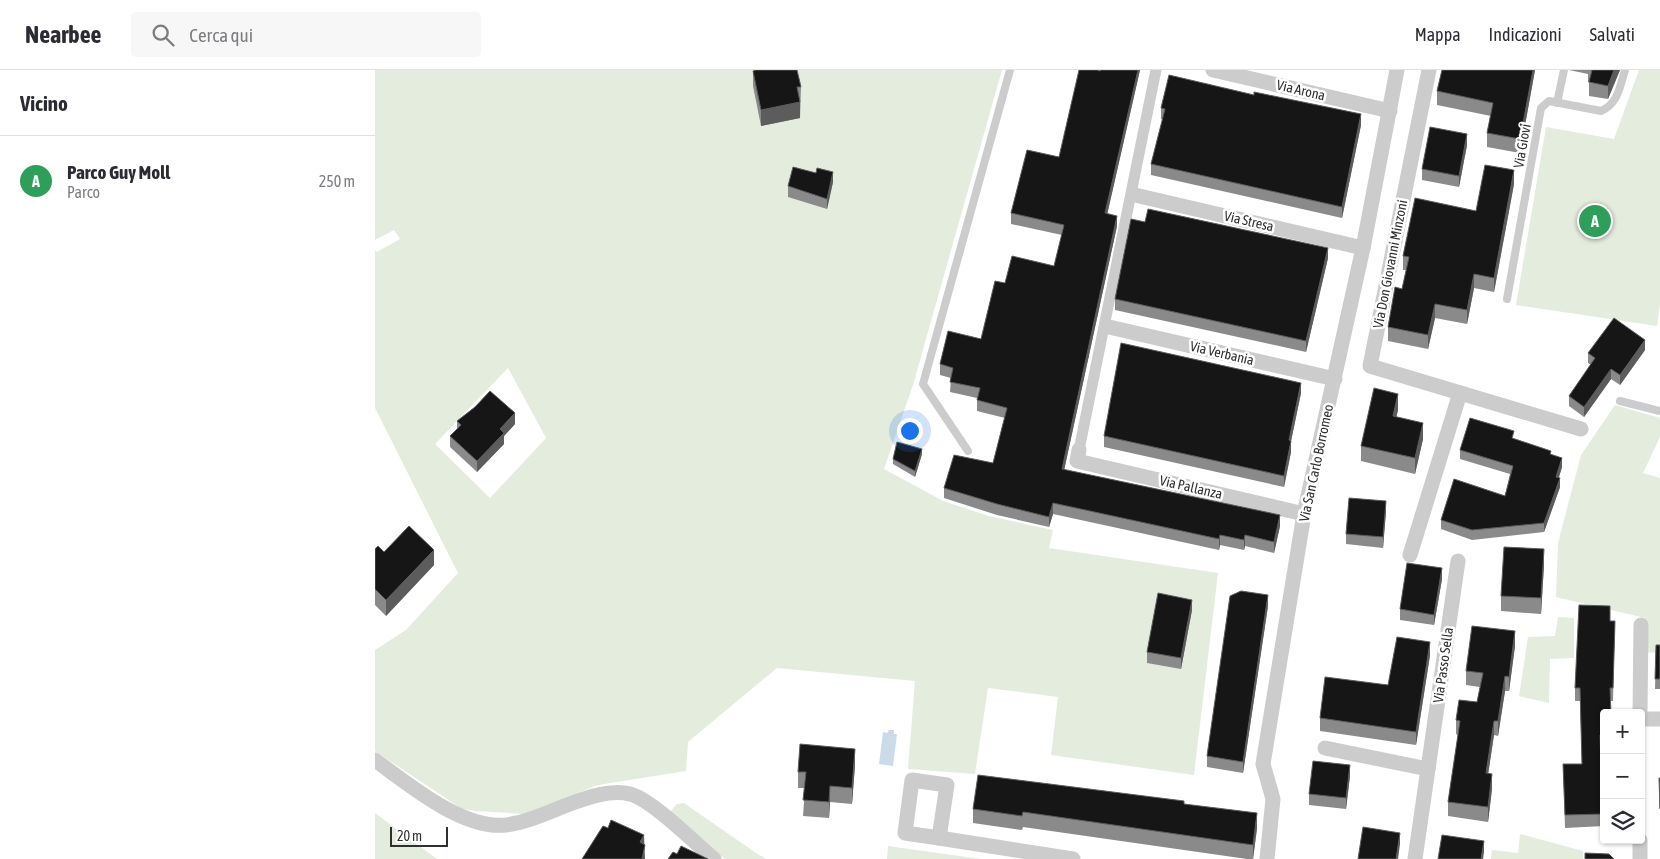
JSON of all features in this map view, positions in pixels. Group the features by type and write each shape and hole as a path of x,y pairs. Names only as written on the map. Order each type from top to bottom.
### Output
{"street":[{"path":"1078,455 1107,327 1156,70"},
{"name":"Via Arona","path":"1213,70 1390,111"},
{"name":"Via San Carlo Borromeo","path":"1267,859 1273,799 1263,764 1304,514 1363,248 1397,70"},
{"name":"Via Don Giovanni Minzoni","path":"1429,70 1370,366 1581,429"},
{"name":"Via Stresa","path":"1133,194 1363,248"},
{"name":"Via Verbania","path":"1107,327 1335,379"},
{"path":"1410,555 1460,393"},
{"name":"Via Pallanza","path":"1078,455 1304,514"},
{"name":"Via Passo Sella","path":"1415,859 1458,561"},
{"path":"1640,709 1641,625"},
{"path":"1645,719 1660,719"},
{"path":"1325,748 1428,769"},
{"path":"375,760 440,804 478,822 504,825 527,821 585,798 615,792 630,794 652,807 714,859"},
{"path":"939,838 1073,859"},
{"path":"1640,844 1640,859"}],"lane":[{"path":"968,451 923,384 1010,70"},
{"path":"1564,70 1557,103 1601,111 1615,101 1625,70"},
{"name":"Via Giovi","path":"1507,299 1541,108 1549,101 1557,103"},
{"path":"1621,401 1660,411"}],"shaded area":[{"path":"375,70 1002,70 913,385 884,469 943,501 989,516 1053,530 1049,548 1218,573 1194,775 1051,755 1058,697 988,688 975,774 908,769 915,681 777,668 688,742 686,771 598,785 526,814 462,809 375,751 375,650 406,630 458,573 375,408 375,250 377,252 400,239 394,230 375,240","holes":["508,368 546,438 490,498 435,444"]},
{"path":"1639,70 1660,70 1660,303 1657,326 1516,305 1546,127 1614,139"},
{"path":"1615,405 1660,418 1660,437 1643,473 1660,478 1660,653 1643,652 1645,618 1556,597 1558,543 1581,455"},
{"path":"1558,617 1574,618 1574,658 1550,659 1549,703 1519,696 1528,637 1555,636"},
{"path":"684,803 766,859 725,859 676,821 670,812 677,804"},
{"path":"375,813 437,859 375,859"},
{"path":"1520,834 1583,851 1583,859 1491,859 1492,850 1518,853"},
{"path":"888,846 981,859 887,859"}],"water":[{"path":"889,730 894,730 894,734 897,734 893,766 879,764 883,732 887,733"}],"building":[{"path":"797,70 801,87 797,87 800,102 761,110 753,71"},
{"path":"1079,70 1138,70 1105,213 1117,216 1062,469 1280,515 1274,542 1245,535 1244,540 1220,535 1219,539 1053,503 1049,517 944,488 954,455 993,463 1007,408 977,400 980,388 950,382 953,368 940,364 948,331 981,339 995,281 1005,283 1012,256 1054,266 1064,225 1011,213 1027,150 1059,157"},
{"path":"1442,70 1533,70 1520,139 1487,133 1493,103 1437,91"},
{"path":"1592,70 1614,70 1608,86 1589,82"},
{"path":"1169,75 1254,95 1254,92 1361,114 1342,207 1151,164 1165,109 1161,108"},
{"path":"1430,127 1467,134 1459,176 1422,169"},
{"path":"1485,165 1514,170 1494,278 1474,274 1467,310 1435,304 1428,335 1388,327 1395,287 1402,289 1409,257 1403,256 1415,198 1476,211"},
{"path":"793,167 816,173 817,168 833,172 827,199 788,186"},
{"path":"1148,209 1328,248 1306,341 1115,299 1131,219 1145,222"},
{"path":"1614,318 1645,340 1620,375 1611,369 1584,407 1569,396 1595,358 1588,353"},
{"path":"1121,343 1301,383 1289,440 1291,441 1284,476 1104,436"},
{"path":"1374,388 1398,394 1393,416 1423,423 1415,458 1361,446"},
{"path":"490,391 515,413 500,429 504,433 477,461 450,436 461,425 457,421 475,407"},
{"path":"1470,418 1514,431 1512,438 1551,451 1550,454 1562,458 1556,477 1560,478 1544,523 1472,530 1441,520 1454,479 1505,496 1513,466 1460,450"},
{"path":"897,442 922,449 915,471 893,459"},
{"path":"1349,498 1386,501 1383,537 1346,534"},
{"path":"409,526 434,550 386,600 375,589 375,549 378,546 384,552"},
{"path":"1504,547 1544,549 1541,598 1501,596"},
{"path":"1407,563 1442,568 1434,615 1400,609"},
{"path":"1241,591 1268,595 1243,762 1207,756 1230,596"},
{"path":"1158,593 1192,600 1181,658 1147,652"},
{"path":"1579,605 1610,606 1610,621 1615,621 1613,688 1610,688 1611,709 1600,709 1600,814 1565,815 1563,764 1582,764 1580,688 1575,688"},
{"path":"1472,626 1515,631 1509,677 1505,676 1498,721 1494,721 1486,773 1492,774 1488,807 1448,802 1460,721 1456,720 1459,700 1477,702 1483,673 1466,671"},
{"path":"1397,637 1430,642 1416,732 1320,718 1325,677 1388,685"},
{"path":"1656,645 1660,645 1660,679 1655,679"},
{"path":"800,744 855,749 852,788 830,786 829,802 803,800 806,772 798,772"},
{"path":"1313,761 1350,765 1346,798 1309,794"},
{"path":"978,775 1184,801 1184,804 1257,813 1253,845 1023,812 1022,816 973,809"},
{"path":"611,820 644,835 640,842 645,845 642,859 582,859 603,826 608,828"},
{"path":"1363,827 1400,833 1396,859 1358,859"},
{"path":"1442,835 1484,841 1481,859 1438,859"},
{"path":"681,846 708,859 668,859 673,852 677,854"},
{"path":"1585,853 1609,854 1614,859 1585,859"}],"place":[{"name":"Parco Guy Moll","path":"1595,221"}]}
